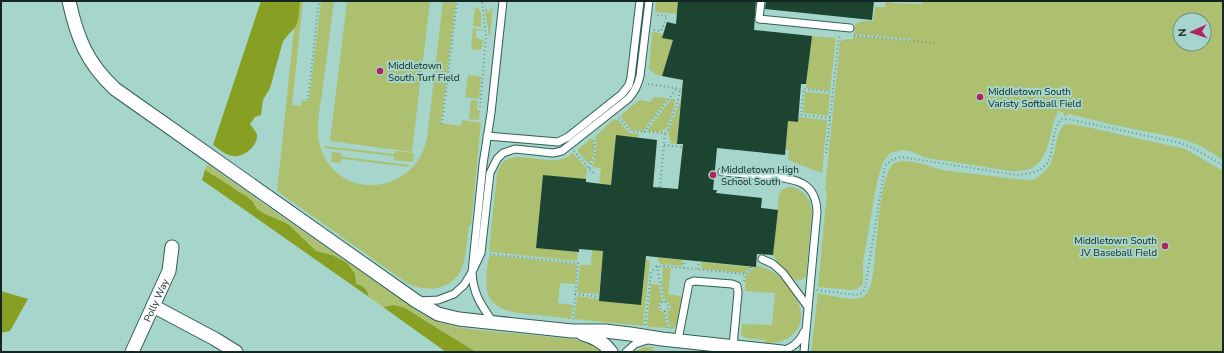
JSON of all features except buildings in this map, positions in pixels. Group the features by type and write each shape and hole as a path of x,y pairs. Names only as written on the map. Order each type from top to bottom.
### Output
{"street":[{"path":"69,1 75,26 83,48 95,68 115,89 416,301 444,316 494,324 572,326 779,351"},
{"name":"Polly Way","path":"132,352 169,271 172,247"},
{"path":"153,306 236,352"},
{"path":"572,326 600,341 611,352"}],"lane":[{"path":"494,324 475,294 472,272 483,164 491,113 503,1"},
{"path":"487,136 558,142 622,94 629,85 632,77 640,1"},
{"path":"416,301 438,300 451,296 461,288 472,272 480,257 482,249 490,173 494,163 500,156 510,150 523,149 553,153 562,151 628,99 636,89 640,76 649,1"},
{"path":"761,1 759,19 840,30 850,28"},
{"path":"722,172 794,180 806,186 815,197 817,212 804,352"},
{"path":"762,259 773,264 783,272 808,307"},
{"path":"626,352 635,344 642,341 669,337 689,283 695,281 732,284 737,286 738,292 732,346"},
{"path":"779,351 797,343 804,334 807,325"}],"path":[{"path":"308,100 320,1"},
{"path":"442,124 457,1"},
{"path":"480,107 486,37 482,1"},
{"path":"651,30 661,31 667,16 652,14"},
{"path":"826,154 840,30 935,43"},
{"path":"644,83 680,89"},
{"path":"644,132 680,89"},
{"path":"660,187 665,133 668,130 680,89"},
{"path":"830,118 801,115 804,89 833,92"},
{"path":"617,115 630,131 665,133"},
{"path":"810,289 856,295 862,294 865,289 885,166 893,159 901,157 1017,175 1030,174 1042,168 1050,159 1057,125 1061,119 1068,118 1180,143 1193,148 1223,165"},
{"path":"589,168 595,154 593,134"},
{"path":"664,145 682,147"},
{"path":"574,150 595,175"},
{"path":"487,254 578,263 572,326"},
{"path":"684,268 685,260"},
{"path":"698,270 699,261"},
{"path":"657,266 664,302 668,304 668,309 665,311 669,337"},
{"path":"645,328 651,272 657,266 745,274"},
{"path":"744,282 745,274 751,269 751,267"},
{"path":"575,294 599,297"},
{"path":"664,302 661,303 660,307 665,311"}],"green space":[{"path":"261,1 300,1 298,20 296,26 283,41 270,88 263,100 261,115 255,117 250,124 257,135 257,139 252,147 245,153 233,156 225,153 213,145"},
{"path":"297,1 303,1 292,105 301,106 302,100 309,101 321,1 334,1 318,126 319,142 321,149 331,167 345,178 361,184 378,185 394,180 409,171 420,157 427,138 443,1 456,1 441,123 461,126 462,120 481,123 471,225 469,225 463,265 459,273 448,284 440,287 424,288 407,283 277,191"},
{"name":"Middletown South Turf Field","path":"347,1 430,1 412,152 330,141"},
{"path":"493,1 490,36 485,9 488,9 487,12 489,13 490,9 492,9"},
{"path":"656,1 678,1 677,14 655,12"},
{"path":"886,1 890,1 890,3 922,4 922,1 1223,1 1223,160 1201,146 1179,138 1069,114 1064,117 1064,113 1059,111 1056,115 1048,145 1040,162 1023,171 1011,171 927,158 910,151 903,150 890,153 883,162 877,182 863,262 863,284 857,289 853,290 818,287 827,192 825,189 840,42 842,40 853,39 854,36 911,41 911,39 854,34 855,24 863,21 873,21 875,7 885,7"},
{"path":"475,7 481,12 481,27 473,26"},
{"path":"473,28 483,30 476,30 476,38 483,40 481,50 471,49"},
{"path":"655,32 663,34 673,40 662,76 655,74 649,69 652,33"},
{"path":"811,36 836,38 830,91 806,88"},
{"path":"468,75 481,77 479,99 465,97"},
{"path":"805,92 830,94 828,116 803,113"},
{"path":"654,97 668,98 643,131 631,130 621,115 639,100 650,102"},
{"path":"671,99 675,99 674,107 667,128 659,132 647,131"},
{"path":"681,99 677,144 671,143 668,132"},
{"path":"471,100 478,101 477,110 480,110 479,120 469,119"},
{"path":"798,117 827,120 822,173 788,160 789,150 785,150 788,121 798,122"},
{"path":"614,119 618,120 629,133 639,134 637,138 616,136 611,185 599,183 601,168 592,167 596,152 596,136"},
{"path":"1069,124 1185,149 1223,171 1223,352 811,352 818,293 856,299 864,296 869,289 873,273 878,219 884,183 889,170 895,163 906,161 942,170 1032,180 1040,176 1051,162 1060,130 1064,125"},
{"path":"592,138 594,152 589,164 577,150"},
{"path":"325,146 394,154 395,151 414,153 413,162 394,160 394,156 325,148"},
{"path":"332,152 341,153 344,157 409,165 409,167 344,159 341,160 340,163 331,162"},
{"path":"573,153 587,169 586,179 543,175 536,247 578,252 577,261 489,251 497,175 501,165 507,160 515,157 553,160 563,159"},
{"path":"207,164 417,311 436,321 469,329 588,341 603,349 602,352 476,352 424,319 394,305 383,307 369,297 365,288 356,284 356,279 332,255 316,251 288,224 257,209 253,202 238,190 227,185 205,170"},
{"path":"205,170 246,196 253,202 257,209 263,213 288,224 316,251 332,255 347,263 355,274 356,284 365,288 369,297 202,180"},
{"path":"790,187 799,190 806,195 812,212 806,276 802,280 797,280 788,274 773,255 779,194 783,189"},
{"path":"592,250 603,251 599,294 577,293 580,265 591,265"},
{"path":"491,255 577,264 575,284 560,283 558,303 573,305 571,319 522,314 500,308 495,304 490,298 486,287 489,257"},
{"path":"658,257 683,260 683,265 661,264"},
{"path":"646,259 650,261 643,326 574,319 577,296 599,299 599,301 641,305"},
{"path":"702,262 750,268 744,273 703,269 701,267"},
{"path":"756,266 770,270 777,275 789,287 798,301 801,316 797,330 792,335 780,342 765,343 765,340 746,338 741,335 742,324 772,325 775,293 745,291 746,275 753,267"},
{"path":"663,267 671,268 668,294 680,296 682,298 678,323 673,329 670,329 667,312 670,309 670,304 665,300 662,285"},
{"path":"651,284 659,285 662,301 659,304 659,308 664,312 667,328 649,327 647,325"},
{"path":"1,291 28,299 10,331 1,333"},
{"path":"394,305 405,308 476,352 446,352 383,307"},
{"path":"644,347 653,347 654,352 632,352"}],"place":[{"name":"Middletown South Turf Field","path":"380,71"},
{"name":"Middletown South Varisty Softball Field","path":"980,97"},
{"name":"Middletown High School South","path":"713,175"},
{"name":"Middletown South JV Baseball Field","path":"1165,246"}]}
